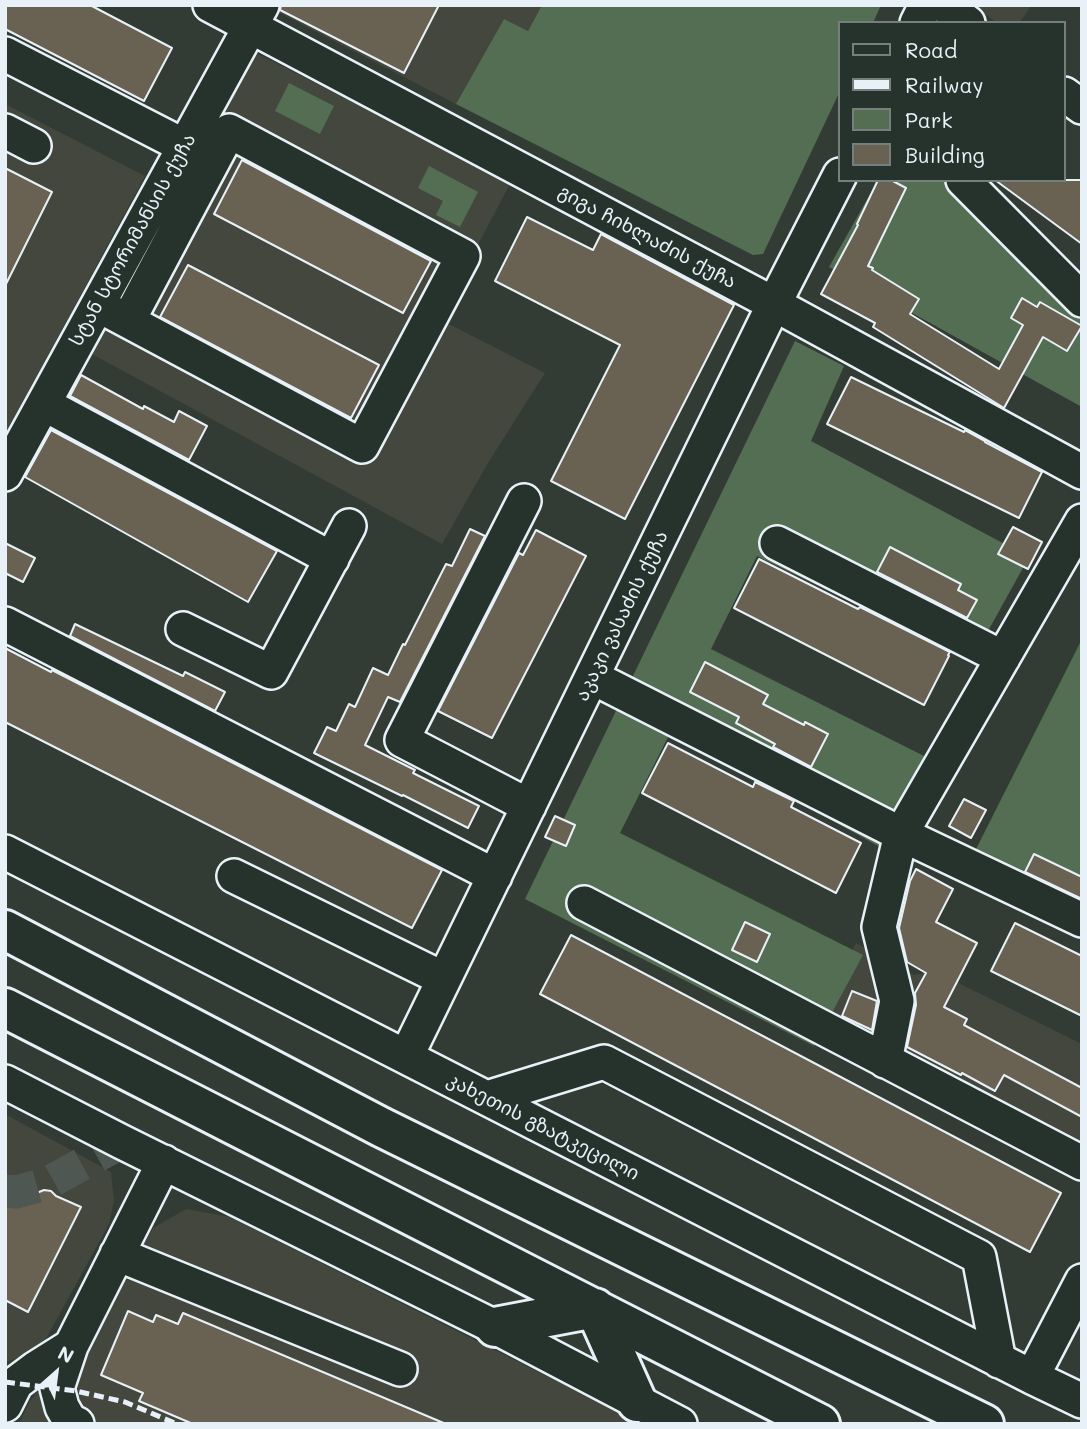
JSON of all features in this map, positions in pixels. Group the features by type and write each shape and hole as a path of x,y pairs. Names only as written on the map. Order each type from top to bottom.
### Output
{"highway":[{"path":"5,930 381,1127 984,1424"},
{"path":"5,1008 821,1424"},
{"path":"495,1327 595,1308"},
{"path":"595,1308 637,1402"}],"street":[{"name":"გიგა ჩიხლაძის ქუჩა","path":"210,5 256,15 774,304 1082,472"},
{"path":"918,21 926,5"},
{"path":"944,5 965,21"},
{"name":"სტან სტორიმანსის ქუჩა","path":"5,474 256,15"},
{"path":"5,54 184,146"},
{"path":"1066,95 1082,107"},
{"path":"97,305 362,446 463,256 229,131 128,321"},
{"name":"აკაკი ვასაძის ქუჩა","path":"406,1057 774,304 838,179"},
{"path":"965,182 1082,300"},
{"path":"44,404 331,559"},
{"path":"524,501 402,740 529,807"},
{"path":"885,1061 897,1001 879,927 901,834 1082,521"},
{"path":"183,629 271,672 349,526"},
{"path":"777,543 1003,659"},
{"path":"5,624 495,876"},
{"path":"592,677 901,834 1082,920"},
{"name":"კახეთის გზატკეცილი","path":"5,852 1082,1401"},
{"path":"234,876 444,979"},
{"path":"584,903 1082,1163"},
{"path":"487,1098 604,1062 979,1256 999,1361"},
{"path":"5,1082 495,1327 680,1424"},
{"path":"78,1424 71,1421 62,1407 57,1388 71,1346 164,1162"},
{"path":"117,1254 400,1369"},
{"path":"1032,1377 1082,1281"},
{"path":"5,1405 16,1383 71,1346"}],"shaded area":[{"path":"280,5 542,5 528,31 504,19 456,104 276,11"},
{"path":"973,5 1032,5 1020,21 994,21"},
{"path":"254,52 511,182 439,319 545,373 488,463 442,544 90,353"},
{"path":"5,104 145,176 5,435"},
{"path":"856,943 914,975 934,971 1082,1044 1082,1159 815,1021"},
{"path":"5,1114 111,1172 114,1200 109,1224 41,1348 5,1365"},
{"path":"186,1209 230,1217 642,1424 19,1424 30,1401 50,1377 80,1372 90,1337 153,1228"}],"green space":[{"path":"542,5 881,5 874,21 838,21 838,95 763,254 753,255 456,104 504,19 528,31"},
{"path":"289,83 334,106 320,134 275,111"},
{"path":"429,166 478,192 460,227 436,215 443,201 418,188"},
{"path":"877,182 960,182 1082,280 1082,407 829,267"},
{"path":"795,341 844,366 811,441 1029,557 972,660 757,556 711,649 928,758 880,847 671,731 620,833 863,955 814,1046 525,899"},
{"path":"1080,643 1082,644 1082,906 973,855"}],"building":[{"path":"5,5 90,5 172,48 144,101 5,29"},
{"path":"281,5 439,5 404,73 280,10"},
{"path":"242,160 431,261 403,313 214,214"},
{"path":"5,168 52,192 5,286"},
{"path":"1082,180 1082,244 998,182"},
{"path":"877,182 895,182 906,188 868,266 919,299 910,314 999,369 1023,325 1011,318 1022,298 1037,307 1040,302 1082,326 1067,351 1043,337 1004,408 873,327 875,323 821,294"},
{"path":"527,217 593,250 601,234 734,305 625,519 551,481 620,345 495,281"},
{"path":"188,265 379,365 351,418 160,317"},
{"path":"81,375 143,409 144,406 174,422 179,411 207,426 189,460 70,396"},
{"path":"851,377 964,432 965,430 1042,472 1019,518 827,424"},
{"path":"51,430 277,551 248,602 25,477"},
{"path":"1013,527 1042,542 1028,569 998,554"},
{"path":"470,529 485,536 400,702 388,697 365,745 479,806 468,828 314,753 327,727 336,731 349,704 355,707 373,668 388,675 446,564 452,566"},
{"path":"536,530 586,556 492,738 438,711 519,553 523,555"},
{"path":"5,543 35,558 23,582 5,573"},
{"path":"890,547 961,584 958,590 977,600 967,618 877,572"},
{"path":"759,559 950,652 924,705 734,608"},
{"path":"75,624 183,676 185,672 225,692 215,711 70,636"},
{"path":"5,648 442,870 412,928 5,722"},
{"path":"705,662 768,695 763,704 828,734 811,767 736,723 739,717 690,692"},
{"path":"668,743 753,787 755,782 794,801 791,807 861,843 836,893 642,793"},
{"path":"964,799 986,810 971,838 949,826"},
{"path":"555,816 575,825 566,846 545,837"},
{"path":"1034,854 1082,877 1082,899 1025,872"},
{"path":"916,869 953,889 936,922 977,943 944,1007 967,1019 964,1025 1082,1088 1082,1117 1004,1075 995,1091 907,1047 916,1005 915,993 926,973 907,962 899,928 910,881"},
{"path":"745,922 770,934 757,962 732,950"},
{"path":"1015,923 1082,956 1082,1016 991,971"},
{"path":"571,935 1061,1193 1030,1252 540,994"},
{"path":"852,991 877,1001 872,1030 842,1016"},
{"path":"44,1190 81,1207 28,1312 5,1300 5,1206"},
{"path":"128,1311 153,1322 156,1315 178,1324 183,1313 446,1424 193,1424 139,1401 143,1393 101,1375"}],"tunnel":[{"path":"5,1191 16,1192 48,1183 122,1142"}],"railway":[{"path":"5,1382 76,1391 125,1402 177,1424"}]}
